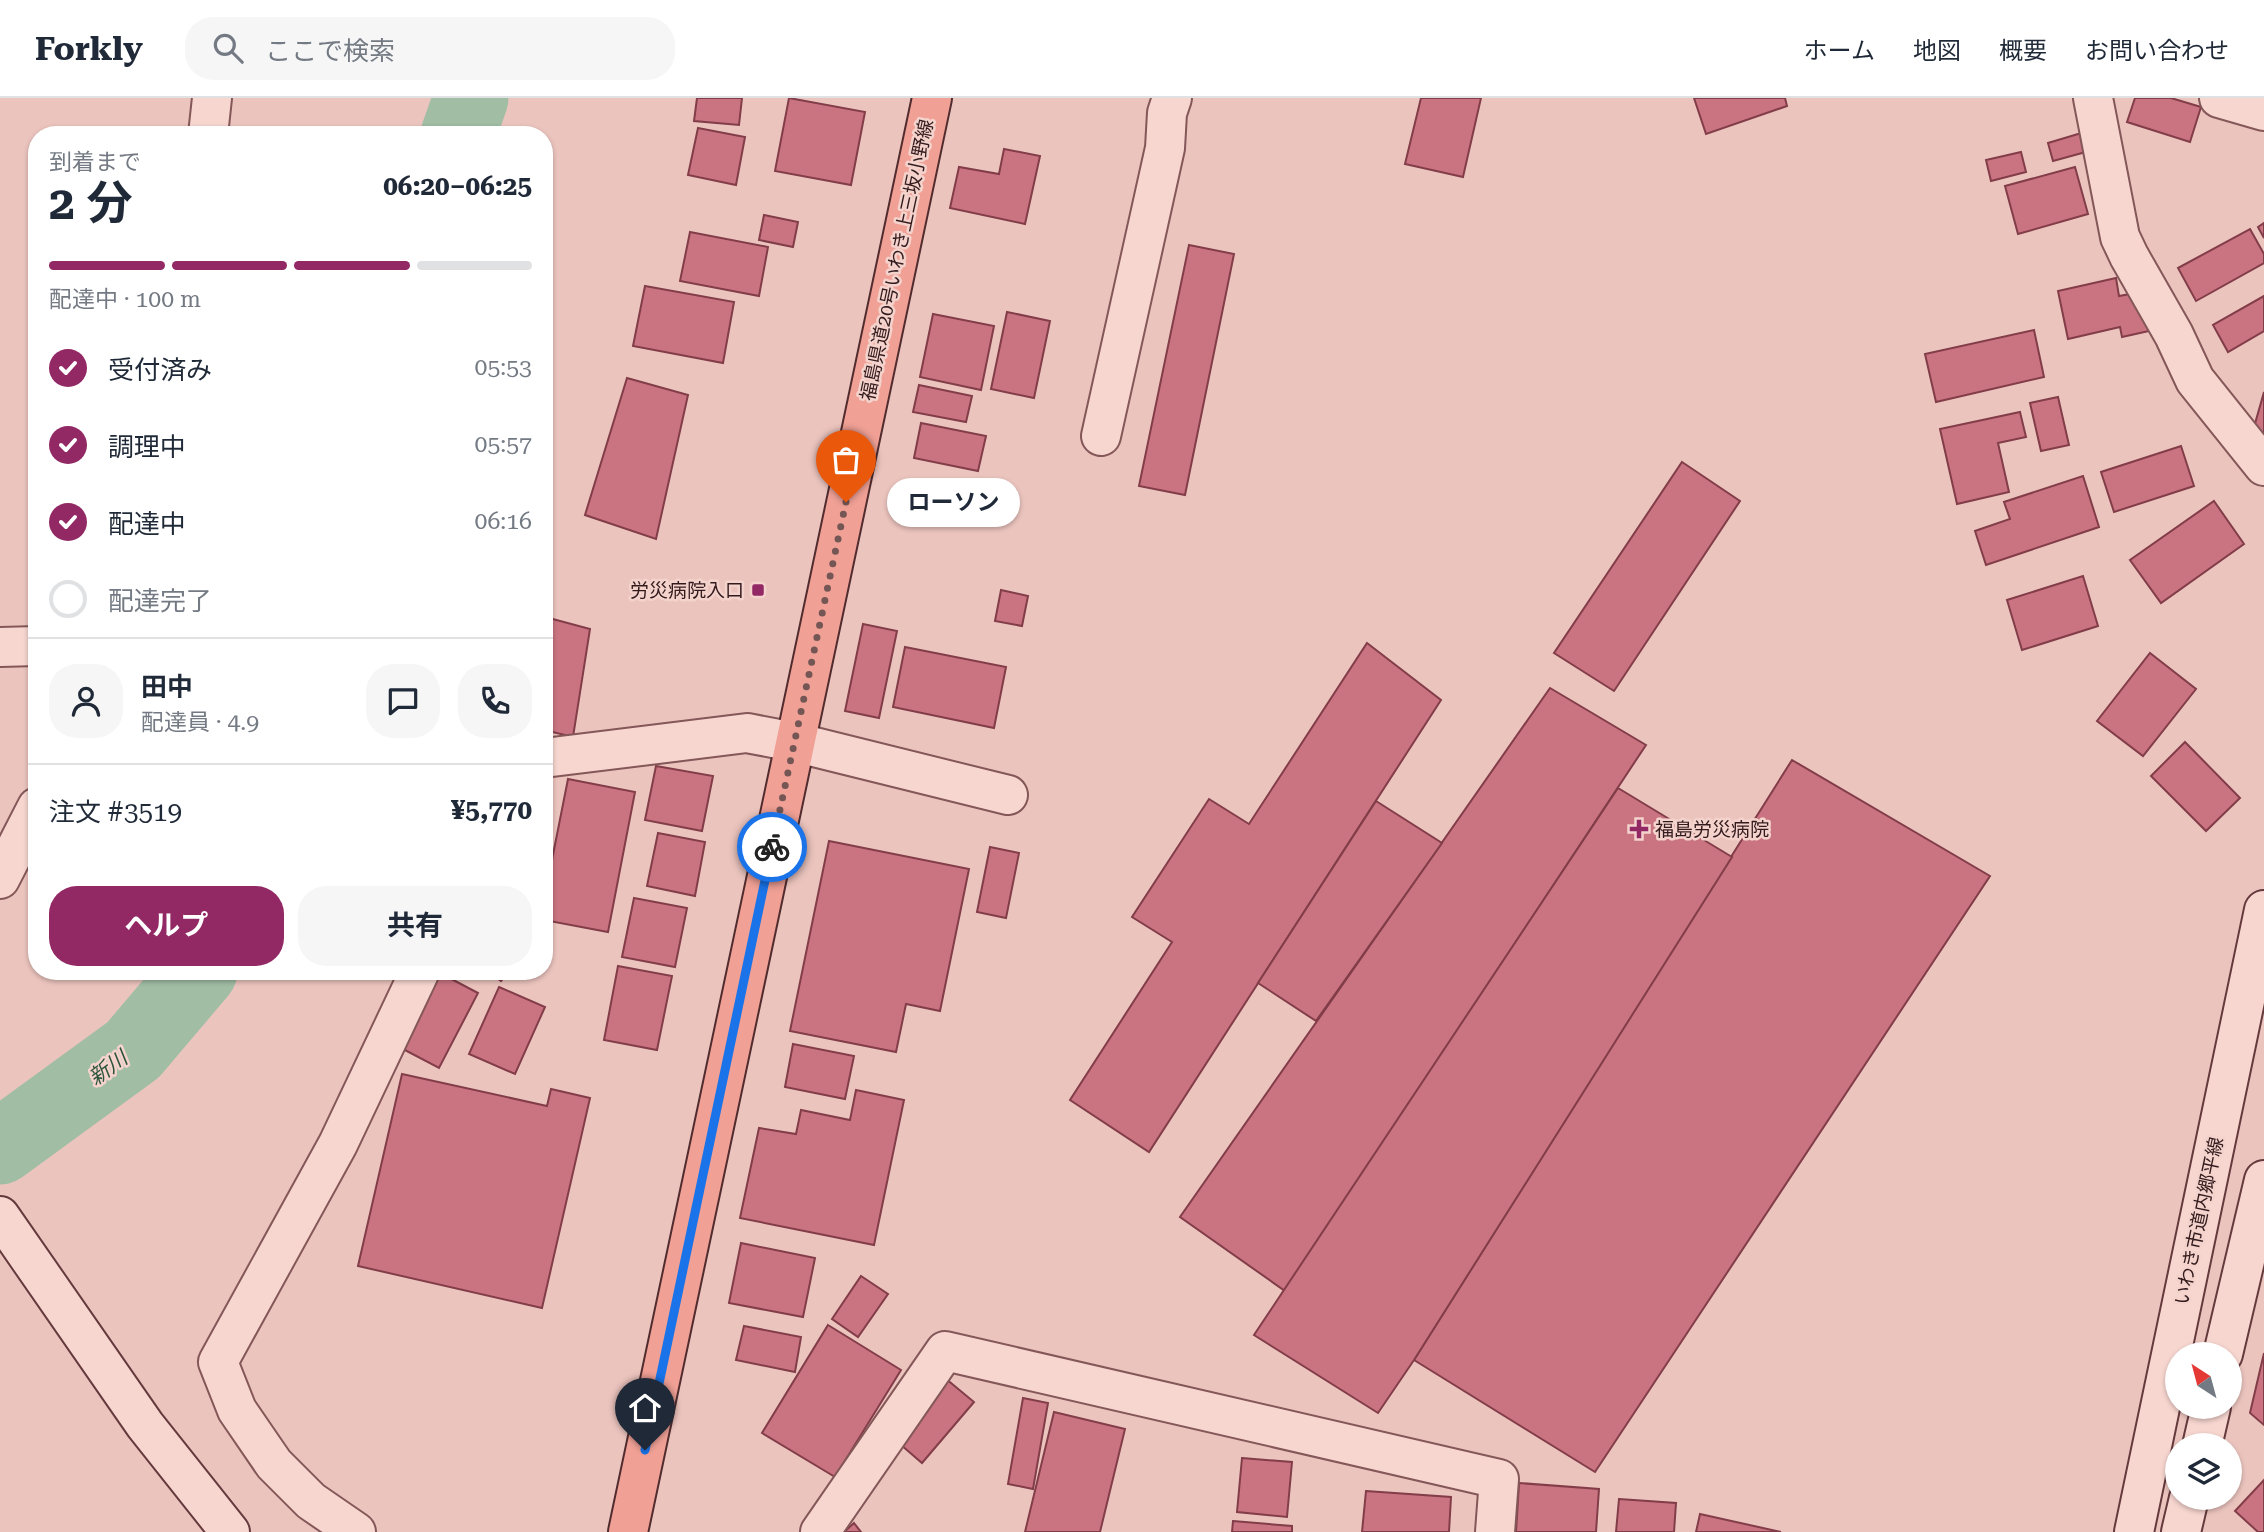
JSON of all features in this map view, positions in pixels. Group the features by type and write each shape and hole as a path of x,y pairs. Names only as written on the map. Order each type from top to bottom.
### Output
{"main road":[{"name":"福島県道20号いわき上三坂小野線","path":"628,1532 932,98"}],"street":[{"path":"209,126 212,98"},
{"path":"1101,436 1165,148 1167,113 1172,98"},
{"path":"2093,98 2120,237 2174,335 2195,380 2264,466"},
{"path":"2219,98 2264,111"},
{"path":"0,647 28,646"},
{"path":"553,757 747,733 794,742 1008,795"},
{"path":"0,879 28,825"},
{"name":"いわき市道内郷平線","path":"2134,1532 2255,1004 2264,910"},
{"path":"356,1532 311,1501 274,1464 237,1410 218,1363 338,1144 416,980"},
{"path":"2226,1342 2264,1180"},
{"path":"0,1216 145,1425 230,1532"},
{"path":"820,1532 945,1351 1499,1479 1495,1532"},
{"path":"2181,1532 2186,1510"}],"building":[{"path":"697,98 742,98 739,125 694,121"},
{"path":"789,98 865,112 851,185 775,171"},
{"path":"1421,98 1481,98 1463,177 1405,164"},
{"path":"1694,98 1785,98 1787,106 1706,134"},
{"path":"2135,98 2171,98 2201,107 2190,142 2127,122"},
{"path":"698,128 745,137 736,185 688,175"},
{"path":"2088,131 2093,150 2053,161 2048,143"},
{"path":"1004,149 1040,156 1025,224 950,208 959,167 999,174"},
{"path":"2021,152 2026,172 1991,181 1986,160"},
{"path":"2075,167 2088,214 2018,234 2005,186"},
{"path":"764,215 798,222 793,247 759,240"},
{"path":"2264,223 2264,238 2258,227"},
{"path":"2250,229 2264,254 2264,263 2196,301 2178,268"},
{"path":"690,232 768,247 759,296 680,281"},
{"path":"1189,245 1234,254 1185,495 1139,486"},
{"path":"2116,278 2119,296 2141,292 2149,331 2122,337 2120,327 2068,339 2058,291"},
{"path":"645,286 734,302 723,363 633,346"},
{"path":"2264,296 2264,331 2228,352 2213,325"},
{"path":"1007,312 1050,321 1034,398 991,389"},
{"path":"933,314 994,326 981,390 920,377"},
{"path":"2034,330 2044,377 1936,402 1925,354"},
{"path":"627,378 688,395 656,539 585,515"},
{"path":"919,385 972,396 966,422 913,412"},
{"path":"2264,392 2264,445 2250,441"},
{"path":"2058,397 2069,445 2041,451 2030,403"},
{"path":"2020,412 2026,437 1998,443 2009,492 1957,504 1940,429"},
{"path":"921,423 986,436 978,471 914,458"},
{"path":"2181,446 2194,486 2114,512 2101,472"},
{"path":"1682,462 1740,501 1614,691 1554,653"},
{"path":"2083,476 2099,527 1986,565 1975,531 2010,519 2004,502"},
{"path":"2214,501 2244,544 2161,603 2130,560"},
{"path":"2083,576 2098,626 2022,650 2007,600"},
{"path":"1001,590 1028,596 1022,626 995,621"},
{"path":"553,619 590,629 573,737 553,732"},
{"path":"863,624 897,631 879,718 845,711"},
{"path":"1367,643 1441,700 1149,1152 1070,1100 1172,942 1132,917 1209,799 1249,824"},
{"path":"905,647 1006,667 994,728 893,707"},
{"path":"2150,653 2196,689 2143,756 2097,721"},
{"path":"1550,688 1646,745 1285,1291 1180,1217"},
{"path":"2185,742 2240,798 2206,831 2151,776"},
{"path":"1792,760 1990,876 1595,1472 1414,1360"},
{"path":"656,766 713,776 702,831 645,820"},
{"path":"568,779 635,792 608,932 553,922 553,855"},
{"path":"1618,788 1732,857 1378,1413 1254,1335"},
{"path":"1376,801 1442,843 1316,1021 1258,983"},
{"path":"658,833 705,842 695,896 647,886"},
{"path":"829,841 969,869 940,1011 906,1004 896,1052 790,1031"},
{"path":"990,847 1019,853 1006,918 977,912"},
{"path":"634,898 687,908 675,967 622,957"},
{"path":"618,966 672,976 657,1050 604,1040"},
{"path":"436,980 453,980 478,993 439,1068 401,1048"},
{"path":"499,987 545,1007 515,1074 469,1054"},
{"path":"793,1044 854,1056 845,1099 785,1087"},
{"path":"402,1074 547,1106 551,1089 590,1098 542,1308 358,1266"},
{"path":"856,1090 904,1100 874,1245 740,1218 759,1128 796,1134 801,1110 850,1120"},
{"path":"741,1243 815,1258 803,1317 729,1303"},
{"path":"861,1276 888,1294 858,1337 832,1319"},
{"path":"828,1325 901,1370 835,1477 762,1433"},
{"path":"744,1326 801,1337 795,1372 736,1360"},
{"path":"2264,1353 2264,1425 2250,1413"},
{"path":"945,1378 974,1402 922,1463 894,1439"},
{"path":"1023,1398 1048,1403 1033,1489 1008,1484"},
{"path":"1054,1412 1125,1429 1100,1532 1025,1532"},
{"path":"1242,1458 1292,1462 1287,1517 1237,1512"},
{"path":"2264,1480 2264,1532 2258,1532 2235,1511 2242,1510 2242,1504"},
{"path":"1519,1483 1599,1489 1596,1532 1516,1532"},
{"path":"1366,1491 1451,1497 1449,1532 1362,1532"},
{"path":"1619,1499 1676,1503 1674,1532 1616,1532"},
{"path":"1700,1514 1781,1532 1696,1532"},
{"path":"1233,1521 1292,1526 1292,1532 1232,1532"},
{"path":"854,1523 861,1532 844,1532"}],"waterway":[{"name":"新川","path":"461,126 471,98"},
{"name":"新川","path":"0,1147 133,1050 192,980"}],"way so far":[{"path":"772,847 846,502"}],"place":[{"name":"ローソン","path":"846,502"},
{"name":"労災病院入口","path":"758,590"},
{"name":"福島労災病院","path":"1639,829"}],"route":[{"path":"645,1450 772,847"}]}
